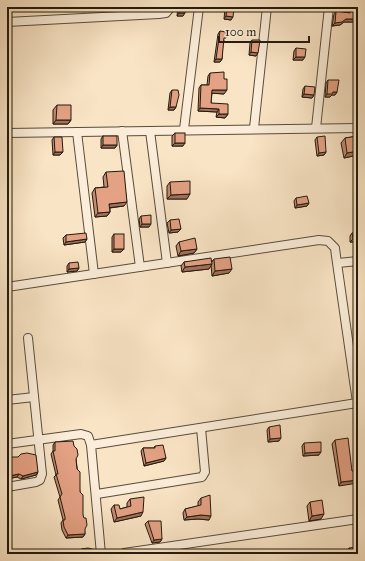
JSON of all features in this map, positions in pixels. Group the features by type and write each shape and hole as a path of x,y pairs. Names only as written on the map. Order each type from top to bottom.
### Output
{"street":[{"path":"7,22 159,14 166,13 170,7"},
{"path":"184,129 199,7"},
{"path":"254,128 267,7"},
{"path":"316,128 329,7"},
{"path":"7,133 254,128 358,128"},
{"path":"150,130 167,263"},
{"path":"122,131 140,267"},
{"path":"77,132 94,274"},
{"path":"7,287 324,239 332,243 335,248 357,389 358,406 92,445"},
{"path":"338,263 358,261"},
{"path":"7,487 36,482 40,480 42,474 28,338"},
{"path":"7,400 34,397"},
{"path":"97,494 202,477 205,472 200,428"},
{"path":"7,444 81,434 88,436 92,445 101,554"},
{"path":"124,553 358,519"}],"building":[{"path":"180,7 186,7 185,13 179,13"},
{"path":"227,7 234,7 233,17 226,16"},
{"path":"350,9 358,9 358,19 346,19 342,22 335,23 336,11 350,13"},
{"path":"220,31 226,32 226,38 224,38 222,59 216,59"},
{"path":"252,40 260,40 258,53 251,52"},
{"path":"296,48 306,49 305,57 296,57"},
{"path":"224,72 224,79 227,79 227,90 212,90 211,103 228,104 228,114 219,114 219,109 200,108 201,85 209,85 210,73"},
{"path":"328,80 339,80 337,92 327,94"},
{"path":"305,86 315,87 314,95 304,94"},
{"path":"172,90 178,90 179,95 176,107 170,107"},
{"path":"57,105 71,105 71,120 56,120"},
{"path":"175,133 185,133 185,143 175,143"},
{"path":"103,136 117,136 117,145 103,145"},
{"path":"325,136 326,152 319,153 317,137"},
{"path":"358,136 358,151 347,153 345,138"},
{"path":"54,137 62,137 63,152 55,152"},
{"path":"124,171 127,202 109,204 110,212 98,213 95,188 108,187 106,172"},
{"path":"190,181 190,194 171,195 170,182"},
{"path":"307,196 309,203 297,205 296,198"},
{"path":"151,215 151,224 142,224 141,216"},
{"path":"179,219 181,229 171,230 170,220"},
{"path":"86,233 87,239 66,242 66,235"},
{"path":"352,233 358,233 358,239 353,239"},
{"path":"114,234 124,234 124,249 114,249"},
{"path":"195,238 197,249 181,251 179,242"},
{"path":"230,257 232,269 215,271 214,259"},
{"path":"211,258 212,264 185,267 184,262"},
{"path":"78,262 79,268 69,269 69,263"},
{"path":"280,425 281,438 270,439 269,427"},
{"path":"348,438 352,471 358,470 358,480 341,482 335,440"},
{"path":"73,441 78,455 76,459 77,469 80,472 80,492 83,495 83,515 84,518 86,518 87,525 85,534 68,535 64,527 63,520 65,520 65,517 60,497 62,494 56,474 58,474 53,451 55,451 55,442"},
{"path":"321,442 321,452 305,453 304,443"},
{"path":"163,445 166,458 146,463 143,448 155,448 155,446"},
{"path":"27,453 36,455 38,472 23,476 19,474 9,476 7,478 7,457 18,457 21,454"},
{"path":"210,495 211,516 201,515 187,517 185,509 201,505 201,498"},
{"path":"144,497 143,512 117,518 114,505 119,505 120,509 131,506 130,499"},
{"path":"322,500 324,514 312,516 310,502"},
{"path":"148,521 161,521 162,539 154,540"},
{"path":"358,547 358,554 350,554 349,548"},
{"path":"88,548 96,550 97,554 58,554 58,552 78,552 81,549"},
{"path":"198,552 198,554 187,554 187,553"}]}
